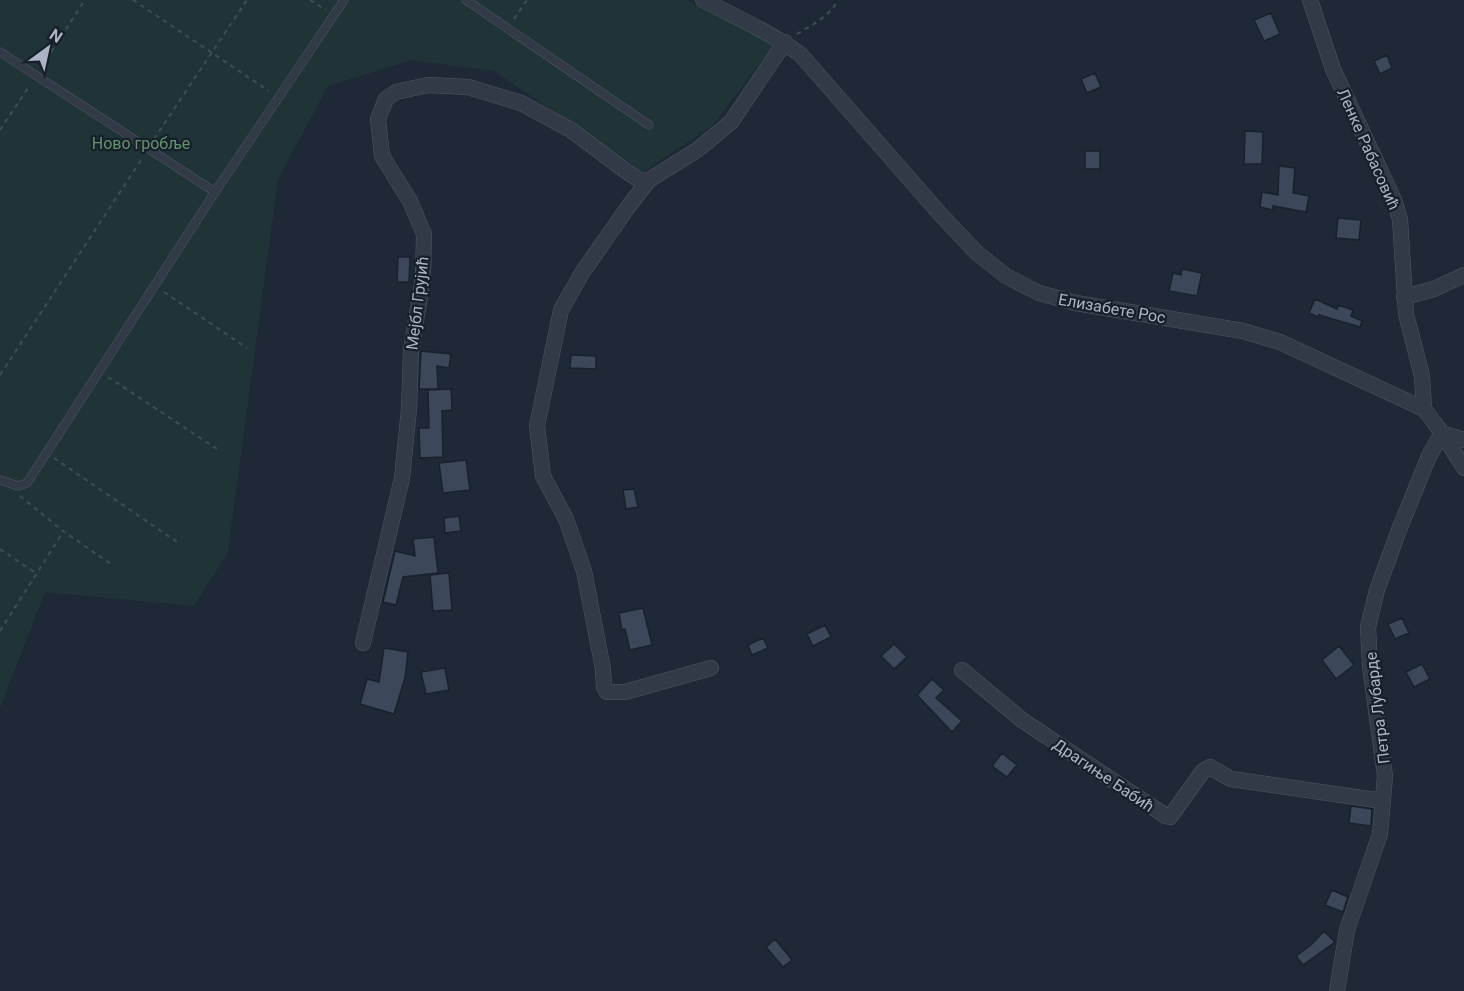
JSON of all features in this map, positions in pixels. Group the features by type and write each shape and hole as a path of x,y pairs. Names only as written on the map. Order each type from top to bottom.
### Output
{"street":[{"name":"Елизабете Рос","path":"703,0 785,42 801,55 941,215 977,253 1006,276 1039,293 1076,303 1243,331 1280,342 1424,409 1464,468"},
{"name":"Ленке Рабасовић","path":"1310,0 1333,69 1394,200 1400,219 1406,314 1422,376 1424,409"},
{"path":"711,668 625,692 607,692 604,687 603,669 584,571 566,519 543,476 537,426 561,310 595,253 649,180 696,150 731,122 785,42"},
{"name":"Мејбл Грујић","path":"363,643 402,478 409,409 411,350 423,278 424,234 410,201 382,156 378,119 386,99 396,92 428,85 468,87 521,104 571,130 641,181 649,180"},
{"path":"1404,297 1434,289 1464,275"},
{"path":"1442,433 1464,440"},
{"name":"Петра Лубарде","path":"1337,991 1347,930 1380,834 1383,801 1385,777 1370,666 1368,627 1377,590 1399,530 1429,456 1442,433"},
{"name":"Драгиње Бабић","path":"962,670 1022,720 1166,816 1170,817 1203,771 1210,767 1231,779 1383,801"}],"lane":[{"path":"2,481 18,486 27,483 215,192 344,0"},
{"path":"465,0 649,125"},
{"path":"0,52 215,192"}],"path":[{"path":"0,130 85,0"},
{"path":"133,0 279,98"},
{"path":"0,375 247,0"},
{"path":"310,0 334,15"},
{"path":"507,29 527,0"},
{"path":"785,42 824,17 838,0"},
{"path":"154,285 247,348"},
{"path":"100,372 217,449"},
{"path":"47,453 180,544"},
{"path":"2,481 63,531 111,564"},
{"path":"0,631 63,531"},
{"path":"0,549 37,574"}],"green space":[{"name":"Ново гробље","path":"0,0 687,0 774,45 712,126 643,172 494,71 412,60 328,86 278,179 228,552 194,606 45,592 0,708"}],"building":[{"path":"1271,13 1280,34 1264,41 1254,20"},
{"path":"1387,55 1392,68 1380,74 1374,61"},
{"path":"1095,73 1101,87 1087,93 1081,79"},
{"path":"1245,131 1263,132 1262,164 1244,164"},
{"path":"1085,151 1100,151 1100,169 1085,169"},
{"path":"1279,166 1295,168 1293,193 1309,196 1306,212 1273,206 1273,210 1260,207 1262,192 1278,195"},
{"path":"1338,218 1361,220 1359,240 1336,238"},
{"path":"398,257 410,257 409,282 397,282"},
{"path":"1182,269 1202,273 1197,296 1169,291 1173,273 1181,275"},
{"path":"1315,299 1337,309 1338,305 1353,310 1351,316 1362,321 1360,327 1309,313"},
{"path":"421,351 451,354 449,368 437,366 438,389 419,389"},
{"path":"571,355 596,356 596,369 570,368"},
{"path":"451,389 452,410 442,411 443,457 420,458 419,428 429,428 428,390"},
{"path":"466,460 470,490 443,493 439,463"},
{"path":"634,489 638,507 626,509 623,490"},
{"path":"459,516 461,531 445,533 444,518"},
{"path":"434,537 438,573 403,577 396,605 383,602 395,551 415,556 413,539"},
{"path":"449,573 452,610 433,611 430,575"},
{"path":"643,608 652,645 630,650 625,629 622,630 619,613"},
{"path":"1402,618 1409,633 1395,639 1388,624"},
{"path":"825,625 831,637 813,646 807,634"},
{"path":"763,638 768,648 752,655 748,645"},
{"path":"894,644 907,657 894,669 881,656"},
{"path":"1339,646 1354,665 1336,679 1322,660"},
{"path":"384,648 408,652 405,678 394,714 360,704 367,679 379,682"},
{"path":"1422,664 1430,679 1414,687 1406,672"},
{"path":"445,668 449,690 426,694 421,672"},
{"path":"932,679 944,690 936,698 962,721 952,732 917,695"},
{"path":"1002,753 1017,765 1007,777 992,766"},
{"path":"1351,806 1372,809 1371,826 1349,823"},
{"path":"1332,890 1348,897 1343,912 1325,905"},
{"path":"1324,931 1335,942 1303,965 1296,956"},
{"path":"775,939 792,960 783,967 766,947"}]}
